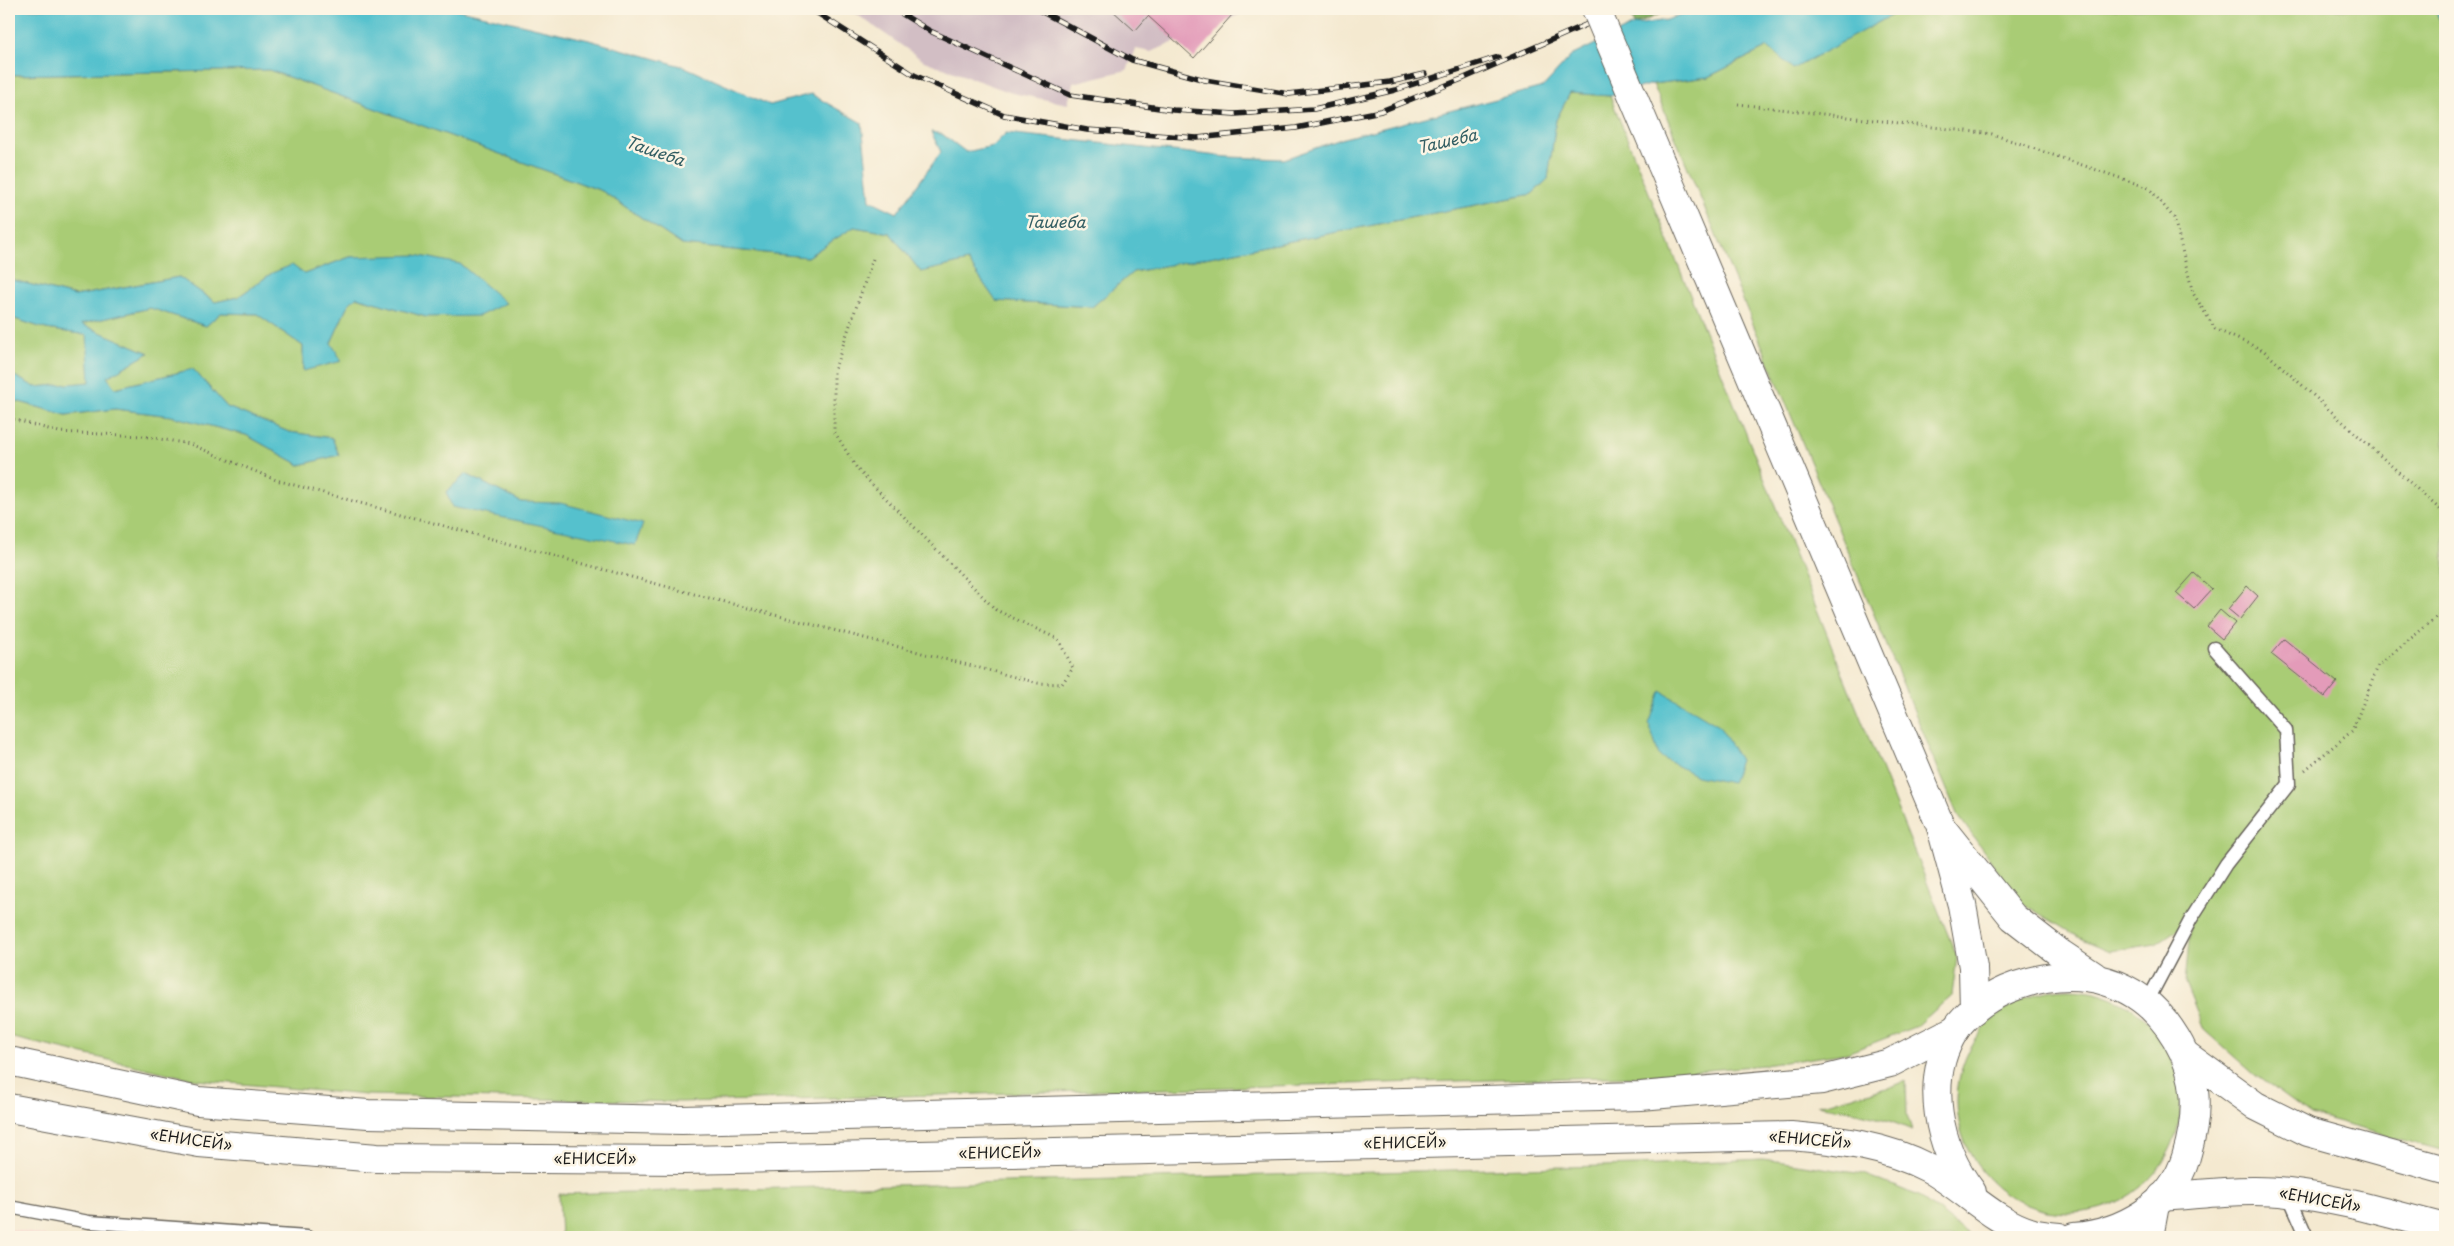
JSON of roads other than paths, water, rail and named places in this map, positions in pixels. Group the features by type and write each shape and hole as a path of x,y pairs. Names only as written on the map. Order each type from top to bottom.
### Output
{"main road":[{"path":"1596,9 1941,827 1962,904 1973,967 1965,1019"},
{"path":"1941,827 2013,917 2061,954 2095,976"},
{"name":"«ЕНИСЕЙ»","path":"9,1061 198,1101 368,1114 682,1120 1641,1096 1822,1080 1890,1063 1965,1019 1999,992 2038,978 2061,975 2095,976 2121,987 2148,1002 2170,1028 2186,1055 2196,1091 2195,1129 2184,1166 2159,1201 2128,1224 2097,1235 2074,1237"},
{"name":"«ЕНИСЕЙ»","path":"1965,1019 1943,1057 1938,1086 1939,1114 1945,1144 1957,1173 1980,1203"},
{"name":"«ЕНИСЕЙ»","path":"2186,1055 2256,1106 2308,1132 2445,1170"},
{"name":"«ЕНИСЕЙ»","path":"9,1108 199,1143 378,1158 684,1160 1791,1136 1863,1145 1895,1154 1928,1168 2005,1220 2035,1235 2059,1237"},
{"name":"«ЕНИСЕЙ»","path":"2159,1201 2222,1192 2287,1192 2321,1198 2445,1228"},
{"path":"2149,1237 2159,1201"}],"lane":[{"path":"2148,1002 2191,919 2226,864 2289,784 2286,730 2214,648"},
{"path":"2287,1192 2307,1237"},
{"path":"9,1207 89,1222 307,1237"}],"water":[{"name":"Ташеба","path":"9,9 456,9 589,40 685,67 770,105 811,94 862,123 870,200 897,213 941,152 931,132 942,134 966,152 993,146 1006,133 1228,157 1284,159 1344,138 1543,87 1571,56 1634,25 1667,20 1693,9 1903,9 1793,69 1768,47 1708,77 1653,84 1610,96 1570,93 1556,120 1548,179 1532,194 1133,272 1092,307 996,301 968,261 921,272 890,233 854,227 807,257 682,245 602,191 269,70 9,75"},
{"path":"2434,9 2445,9 2445,30"},
{"path":"416,255 460,264 506,303 479,316 426,317 356,297 348,305 331,343 342,361 303,371 303,346 257,314 221,313 206,326 150,308 81,324 149,353 107,377 115,388 193,369 227,407 289,432 332,438 339,455 300,465 246,435 171,416 115,409 66,415 9,399 9,373 35,387 90,382 87,335 46,329 9,317 9,279 75,296 179,277 215,302 238,297 272,273 292,265 304,274 350,257"},
{"path":"466,474 521,502 560,503 643,524 635,545 452,507 446,492"},
{"path":"1661,691 1719,726 1740,760 1732,783 1697,776 1659,756 1649,724"}],"railway":[{"path":"811,9 914,75 1004,115 1087,130 1197,138 1296,128 1381,111 1462,79 1622,9"},
{"path":"894,9 930,31 1070,95 1173,110 1235,114 1314,109 1395,90 1498,57"},
{"path":"1037,9 1132,60 1205,80 1289,94 1390,82 1425,74"}]}
